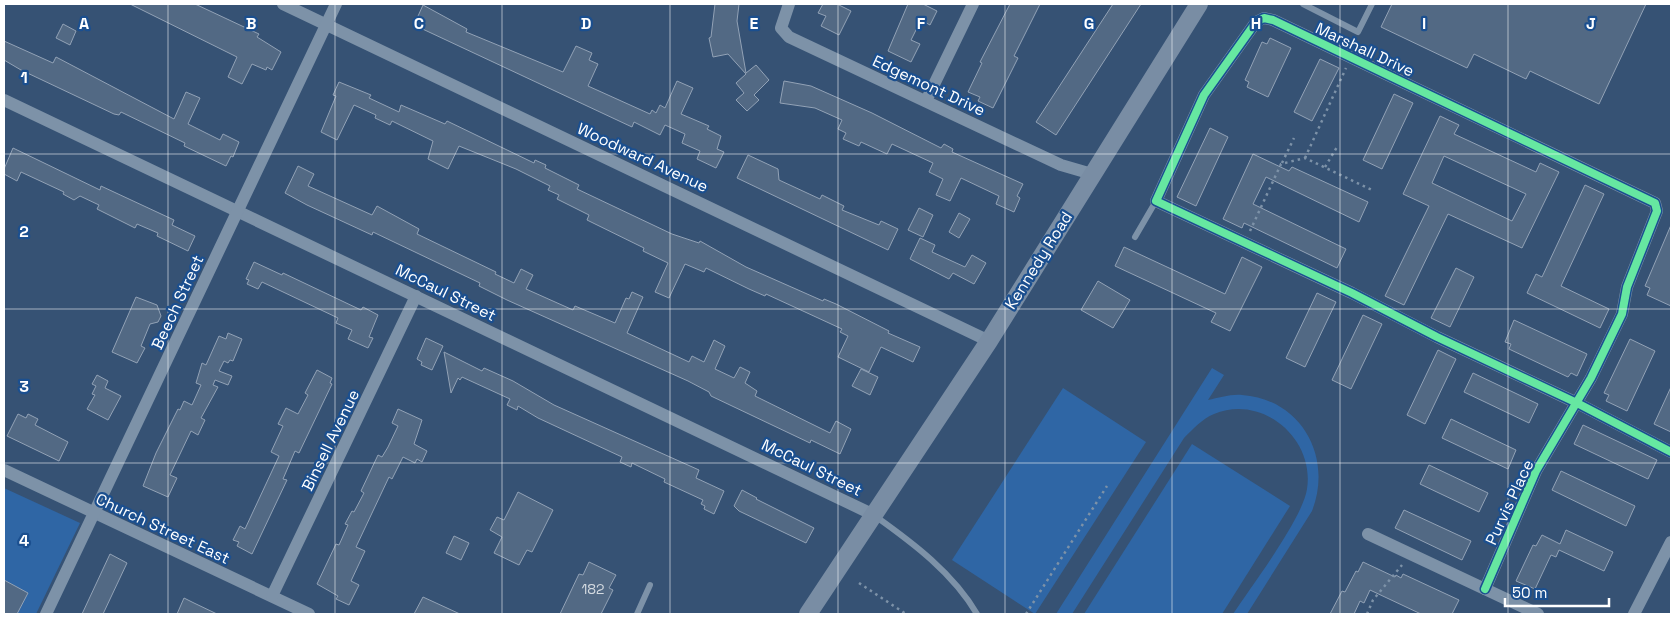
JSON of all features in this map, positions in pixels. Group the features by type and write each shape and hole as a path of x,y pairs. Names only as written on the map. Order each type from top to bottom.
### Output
{"main road":[{"name":"Kennedy Road","path":"808,614 989,341 1199,4"}],"street":[{"name":"Woodward Avenue","path":"283,4 989,341"},
{"name":"Beech Street","path":"46,614 95,515 336,4"},
{"name":"Edgemont Drive","path":"789,4 780,28 789,37 1061,165 1092,174"},
{"path":"926,101 973,4"},
{"name":"Marshall Drive","path":"1156,201 1204,95 1256,22 1264,18 1273,20 1655,202 1657,211 1627,288 1622,314 1577,402"},
{"name":"McCaul Street","path":"4,100 874,515"},
{"path":"1156,201 1577,402 1671,452"},
{"name":"Binsell Avenue","path":"272,596 416,296"},
{"name":"Purvis Place","path":"1485,588 1536,471 1577,402"},
{"name":"Church Street East","path":"4,470 95,515 309,614"},
{"path":"1368,534 1538,614"},
{"path":"1634,614 1671,542"}],"lane":[{"path":"1303,4 1358,32 1372,4"},
{"path":"1135,237 1156,201"},
{"path":"874,515 928,556 970,602 977,614"},
{"path":"637,614 650,586"}],"path":[{"path":"1306,158 1351,58"},
{"path":"1244,243 1294,138"},
{"path":"1325,167 1337,146"},
{"path":"1281,164 1306,158 1372,190"},
{"path":"1026,614 1107,486"},
{"path":"1367,614 1373,600 1409,553"},
{"path":"859,583 906,614"}],"shaded area":[{"path":"1212,368 1224,375 1208,400 1242,395 1263,399 1281,407 1296,419 1307,435 1315,452 1318,471 1317,491 1312,511 1247,614 1233,614 1287,534 1296,517 1307,489 1307,470 1303,453 1294,438 1282,425 1267,415 1250,410 1232,409 1210,416 1198,424 1184,438 1072,614 1056,614"},
{"path":"1063,388 1146,442 1035,614 952,560"},
{"path":"1192,444 1290,506 1222,614 1084,614"},
{"path":"4,488 80,523 36,614 4,614"}],"building":[{"path":"130,4 195,4 259,34 257,37 281,52 272,70 267,67 266,70 252,64 242,84 228,77 237,57"},
{"path":"715,4 739,4 737,21 746,73 756,65 769,80 754,95 759,100 747,111 736,100 744,93 736,83 746,74 728,54 713,57 709,38 711,37"},
{"path":"823,4 837,4 851,11 839,35 821,26 826,16 818,13"},
{"path":"908,4 923,4 937,11 930,25 921,20 911,40 920,44 911,62 888,51"},
{"path":"1010,4 1040,4 1014,56 1018,58 993,108 978,101 980,97 968,92 982,63 980,62"},
{"path":"1113,4 1141,4 1056,135 1036,122"},
{"path":"1392,4 1646,4 1599,104 1530,71 1526,79 1474,54 1467,68 1381,27"},
{"path":"423,5 467,29 466,32 563,72 576,46 592,53 589,60 598,64 588,86 650,114 652,110 656,113 660,105 665,108 677,81 693,88 681,114 709,126 707,129 721,136 717,149 724,152 716,168 697,159 700,151 682,143 685,134 665,125 660,135 634,122 632,127 414,25"},
{"path":"63,24 76,31 70,45 56,38"},
{"path":"1270,38 1291,48 1268,97 1247,87 1249,82 1245,80 1262,42 1267,44"},
{"path":"4,41 53,63 56,57 174,119 186,92 200,98 188,124 220,140 223,134 239,142 233,157 231,156 226,166 184,146 185,143 121,112 119,115 114,114 21,70 4,60"},
{"path":"1320,59 1339,68 1312,121 1294,112"},
{"path":"784,81 811,86 872,113 941,148 944,144 953,149 952,152 1023,184 1017,196 1020,198 1014,212 996,204 999,196 961,178 950,201 936,195 943,179 929,172 933,163 892,144 887,154 861,142 859,146 843,139 846,133 838,129 842,120 815,108 780,103"},
{"path":"339,82 371,95 369,98 399,112 401,105 445,124 447,121 534,163 535,160 546,165 545,168 579,185 577,189 672,234 699,243 700,241 746,267 823,301 824,299 836,304 889,331 888,333 920,347 913,362 881,347 869,372 838,357 848,336 840,332 842,329 766,294 765,296 749,289 706,268 704,272 685,264 669,298 655,292 668,263 643,251 644,248 587,220 589,215 557,199 559,195 548,190 550,186 516,169 459,146 448,169 428,159 433,141 392,121 390,125 375,118 376,115 354,105 337,140 321,132 336,96 333,95"},
{"path":"1394,94 1413,103 1382,169 1363,160"},
{"path":"1440,116 1459,125 1454,134 1536,172 1540,163 1559,172 1522,248 1448,214 1404,305 1385,296 1429,206 1403,194","holes":["1444,156 1526,194 1512,221 1432,183"]},
{"path":"1210,128 1228,137 1196,206 1177,197"},
{"path":"13,148 100,190 101,186 174,220 172,225 195,236 188,251 157,236 158,233 137,224 135,228 97,209 99,205 80,196 74,200 63,194 64,192 21,172 17,181 4,174 4,169"},
{"path":"1253,154 1289,171 1292,167 1368,202 1359,222 1266,177 1253,204 1346,249 1337,268 1244,223 1242,228 1223,219"},
{"path":"748,155 778,169 779,180 820,199 822,195 844,206 842,210 879,225 881,221 898,229 888,250 737,178"},
{"path":"298,166 314,174 308,186 372,215 377,206 419,229 417,234 496,272 495,274 514,283 521,269 533,275 526,289 573,310 575,306 615,323 626,298 629,299 632,292 643,297 627,333 689,362 692,356 704,362 714,340 725,346 715,369 734,378 740,367 750,372 745,383 757,391 755,396 830,433 836,421 851,429 840,454 811,440 810,443 711,396 709,392 688,381 507,300 479,286 480,283 373,232 372,235 307,205 285,193"},
{"path":"1585,185 1604,194 1561,286 1609,309 1600,328 1527,293 1536,274 1542,277"},
{"path":"919,208 933,215 923,237 908,230"},
{"path":"959,213 970,219 959,238 949,232"},
{"path":"1671,225 1671,306 1647,295 1650,288 1645,286"},
{"path":"920,238 935,245 932,252 965,267 972,255 986,263 974,284 953,273 949,279 910,259"},
{"path":"1124,247 1225,294 1242,257 1262,267 1230,331 1211,322 1216,313 1115,266"},
{"path":"254,262 282,275 283,273 361,310 363,307 378,315 369,337 373,338 368,348 348,339 352,330 336,323 338,318 262,282 258,289 247,284 249,280 246,279"},
{"path":"1456,268 1474,277 1450,327 1431,318"},
{"path":"1098,281 1130,300 1113,328 1081,310"},
{"path":"1317,293 1336,302 1305,367 1286,358"},
{"path":"136,297 157,305 161,316 158,322 150,324 141,346 145,348 137,363 112,352"},
{"path":"1363,315 1382,324 1351,389 1332,380"},
{"path":"1514,320 1587,354 1577,376 1571,373 1568,377 1509,349 1511,344 1505,342"},
{"path":"228,333 242,339 233,361 230,360 228,363 224,361 219,371 232,376 228,385 215,380 213,385 218,387 201,418 205,420 198,435 191,431 170,475 177,478 168,497 143,486 156,453 178,409 180,410 184,401 192,405 201,385 196,383 202,363 206,365 219,336 226,339"},
{"path":"426,338 443,346 432,370 421,365 422,362 417,359"},
{"path":"1630,339 1655,351 1627,411 1606,401 1609,395 1604,393"},
{"path":"1438,350 1456,359 1425,424 1407,415"},
{"path":"444,352 482,371 484,368 513,381 554,405 699,470 696,478 724,491 714,514 704,509 705,506 701,504 703,500 664,482 665,479 632,463 631,467 620,462 622,457 538,418 518,406 517,410 507,405 510,399 462,377 460,380 458,378 451,393"},
{"path":"861,369 878,377 870,395 852,386"},
{"path":"317,370 332,378 330,383 332,384 299,453 295,451 283,479 287,480 252,554 237,546 239,542 233,540 240,526 245,529 279,456 271,452 283,426 278,424 286,408 298,414 308,395 305,393"},
{"path":"1473,373 1538,404 1529,423 1464,392"},
{"path":"97,375 108,381 105,388 121,396 108,420 87,409 95,395 92,394 96,386 92,384"},
{"path":"1671,387 1671,432 1654,424"},
{"path":"398,409 422,420 414,444 427,451 422,462 417,459 415,463 403,457 392,479 389,477 356,547 365,551 351,581 359,585 349,605 336,599 338,596 317,584 336,544 339,545 348,525 345,524 364,493 361,491 378,455 382,457 398,426 392,423"},
{"path":"18,414 26,418 28,414 38,419 35,425 68,442 59,461 7,436"},
{"path":"1451,419 1516,450 1508,469 1442,438"},
{"path":"1583,425 1657,460 1648,479 1574,444"},
{"path":"1429,465 1488,493 1479,512 1420,484"},
{"path":"1561,471 1635,506 1626,526 1552,490"},
{"path":"742,490 814,528 806,543 739,511 734,506"},
{"path":"518,492 553,510 532,552 527,550 519,565 494,553 502,537 490,530 497,517 504,520"},
{"path":"1404,510 1471,541 1462,560 1395,528"},
{"path":"1566,530 1613,552 1604,571 1559,550 1556,557 1551,555 1535,589 1516,581 1533,545 1536,546 1542,535 1560,544"},
{"path":"454,536 469,543 461,560 446,553"},
{"path":"110,554 127,563 103,614 82,614"},
{"path":"589,562 616,575 609,588 613,590 601,614 560,614 579,574 583,575"},
{"path":"1363,562 1395,577 1396,575 1401,578 1403,574 1459,600 1452,614 1421,614 1370,590 1364,603 1360,601 1354,614 1330,614 1342,591 1345,592"},
{"path":"4,580 28,593 17,614 4,614"},
{"path":"423,597 460,614 414,614"},
{"path":"184,598 194,603 217,614 177,614"}],"cycle path":[{"path":"1485,589 1536,471 1591,378 1622,314 1627,287 1657,211 1655,203 1273,20 1264,18 1256,22 1204,95 1156,201 1352,293 1437,337 1577,403 1671,452"}]}
